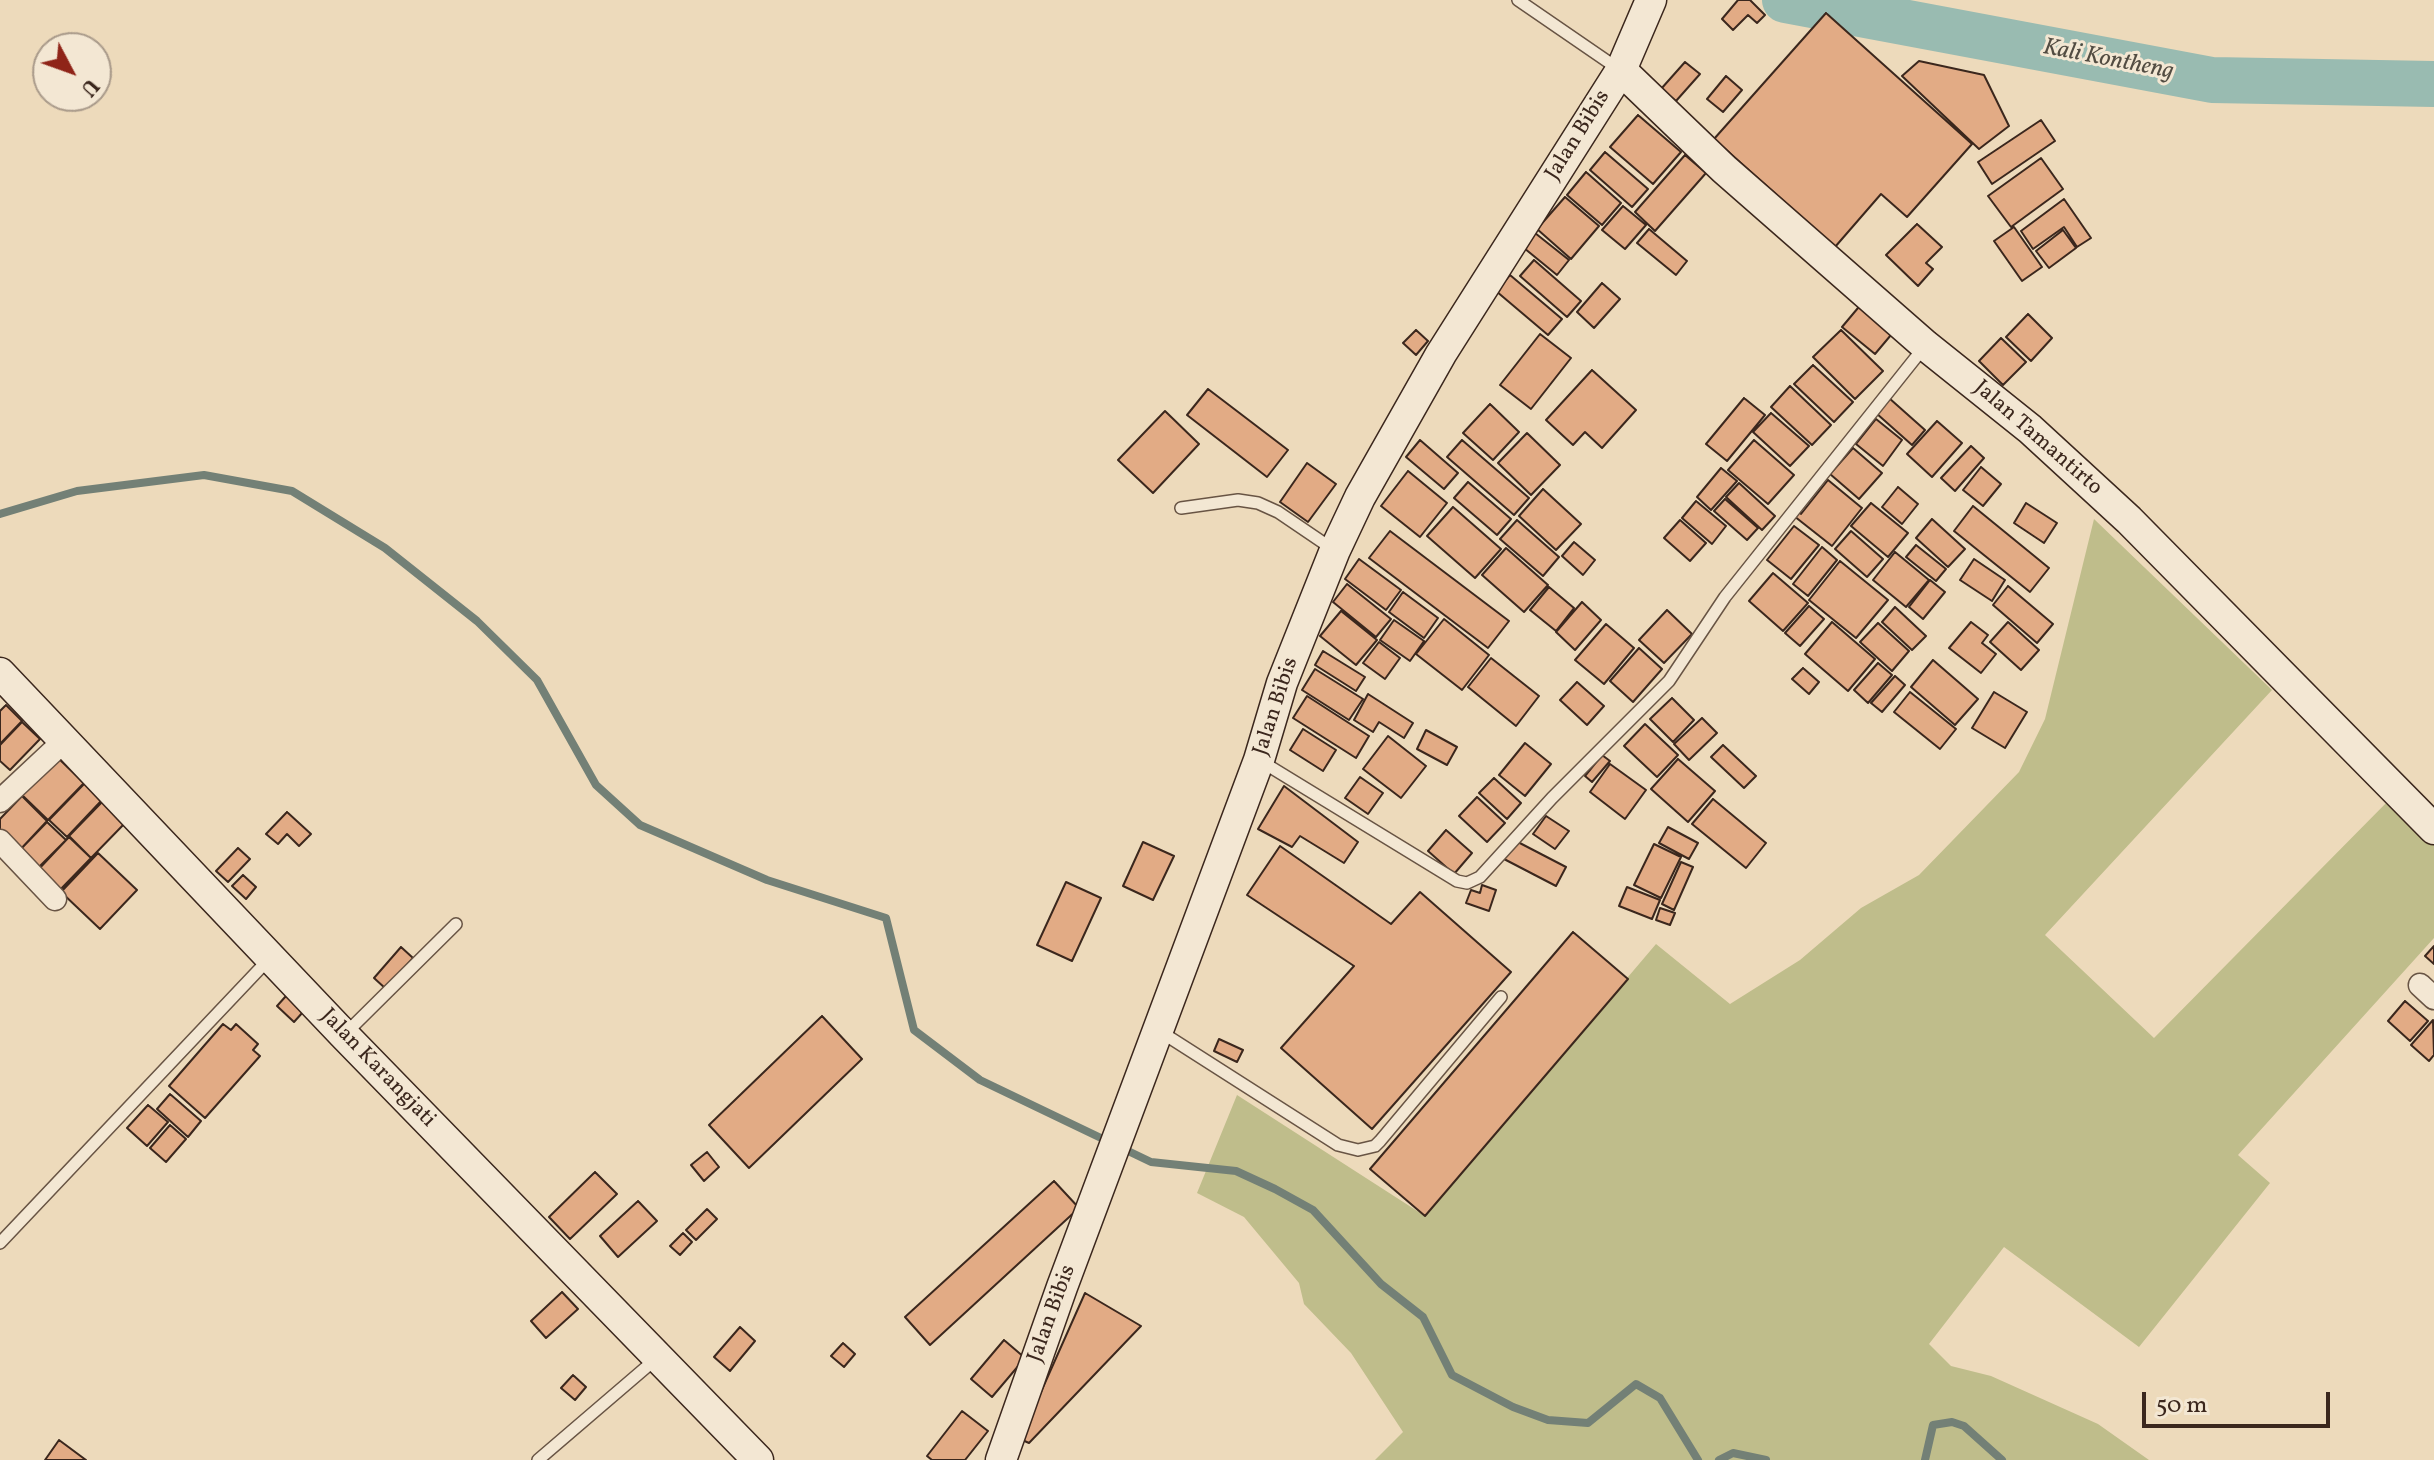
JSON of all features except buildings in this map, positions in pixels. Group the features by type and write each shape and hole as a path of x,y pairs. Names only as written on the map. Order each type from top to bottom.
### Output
{"street":[{"name":"Jalan Bibis","path":"1001,1460 1259,760 1282,683 1335,550 1360,497 1441,354 1621,70 1651,0"},
{"name":"Jalan Tamantirto","path":"1621,70 1724,169 1925,345 2030,429 2129,520 2434,829"},
{"name":"Jalan Karangjati","path":"0,673 344,1035 758,1460"},
{"path":"0,801 64,741"},
{"path":"0,841 55,899"}],"lane":[{"path":"1518,0 1621,70"},
{"path":"1259,760 1457,881 1467,883 1480,877 1552,798 1669,681 1725,597 1925,345"},
{"path":"1181,508 1238,500 1258,503 1278,512 1335,550"},
{"path":"344,1035 456,924"},
{"path":"0,1243 270,958"},
{"path":"1158,1030 1338,1145 1358,1150 1375,1146 1380,1141 1501,997"},
{"path":"538,1460 657,1358"}],"shaded area":[{"path":"2094,519 2272,690 2045,935 2154,1038 2390,799 2434,844 2434,938 2238,1155 2270,1183 2139,1347 2004,1247 1929,1344 1951,1366 1991,1376 2098,1424 2149,1460 1375,1460 1403,1432 1351,1353 1304,1304 1299,1283 1244,1217 1197,1193 1237,1095 1425,1216 1656,944 1730,1004 1800,960 1861,908 1919,875 2019,772 2045,719"}],"waterway":[{"name":"Kali Kontheng","path":"1785,0 2212,80 2434,84"},
{"path":"0,514 77,491 204,475 292,491 385,548 477,621 537,680 596,785 640,825 767,880 886,918 914,1030 980,1080 1151,1162 1236,1171 1275,1189 1313,1210 1381,1284 1423,1317 1452,1375 1513,1407 1548,1420 1588,1423 1636,1384 1660,1398 1698,1460"},
{"path":"1925,1460 1933,1425 1952,1422 1964,1426 2002,1460"},
{"path":"1719,1460 1733,1453 1766,1460"}]}
